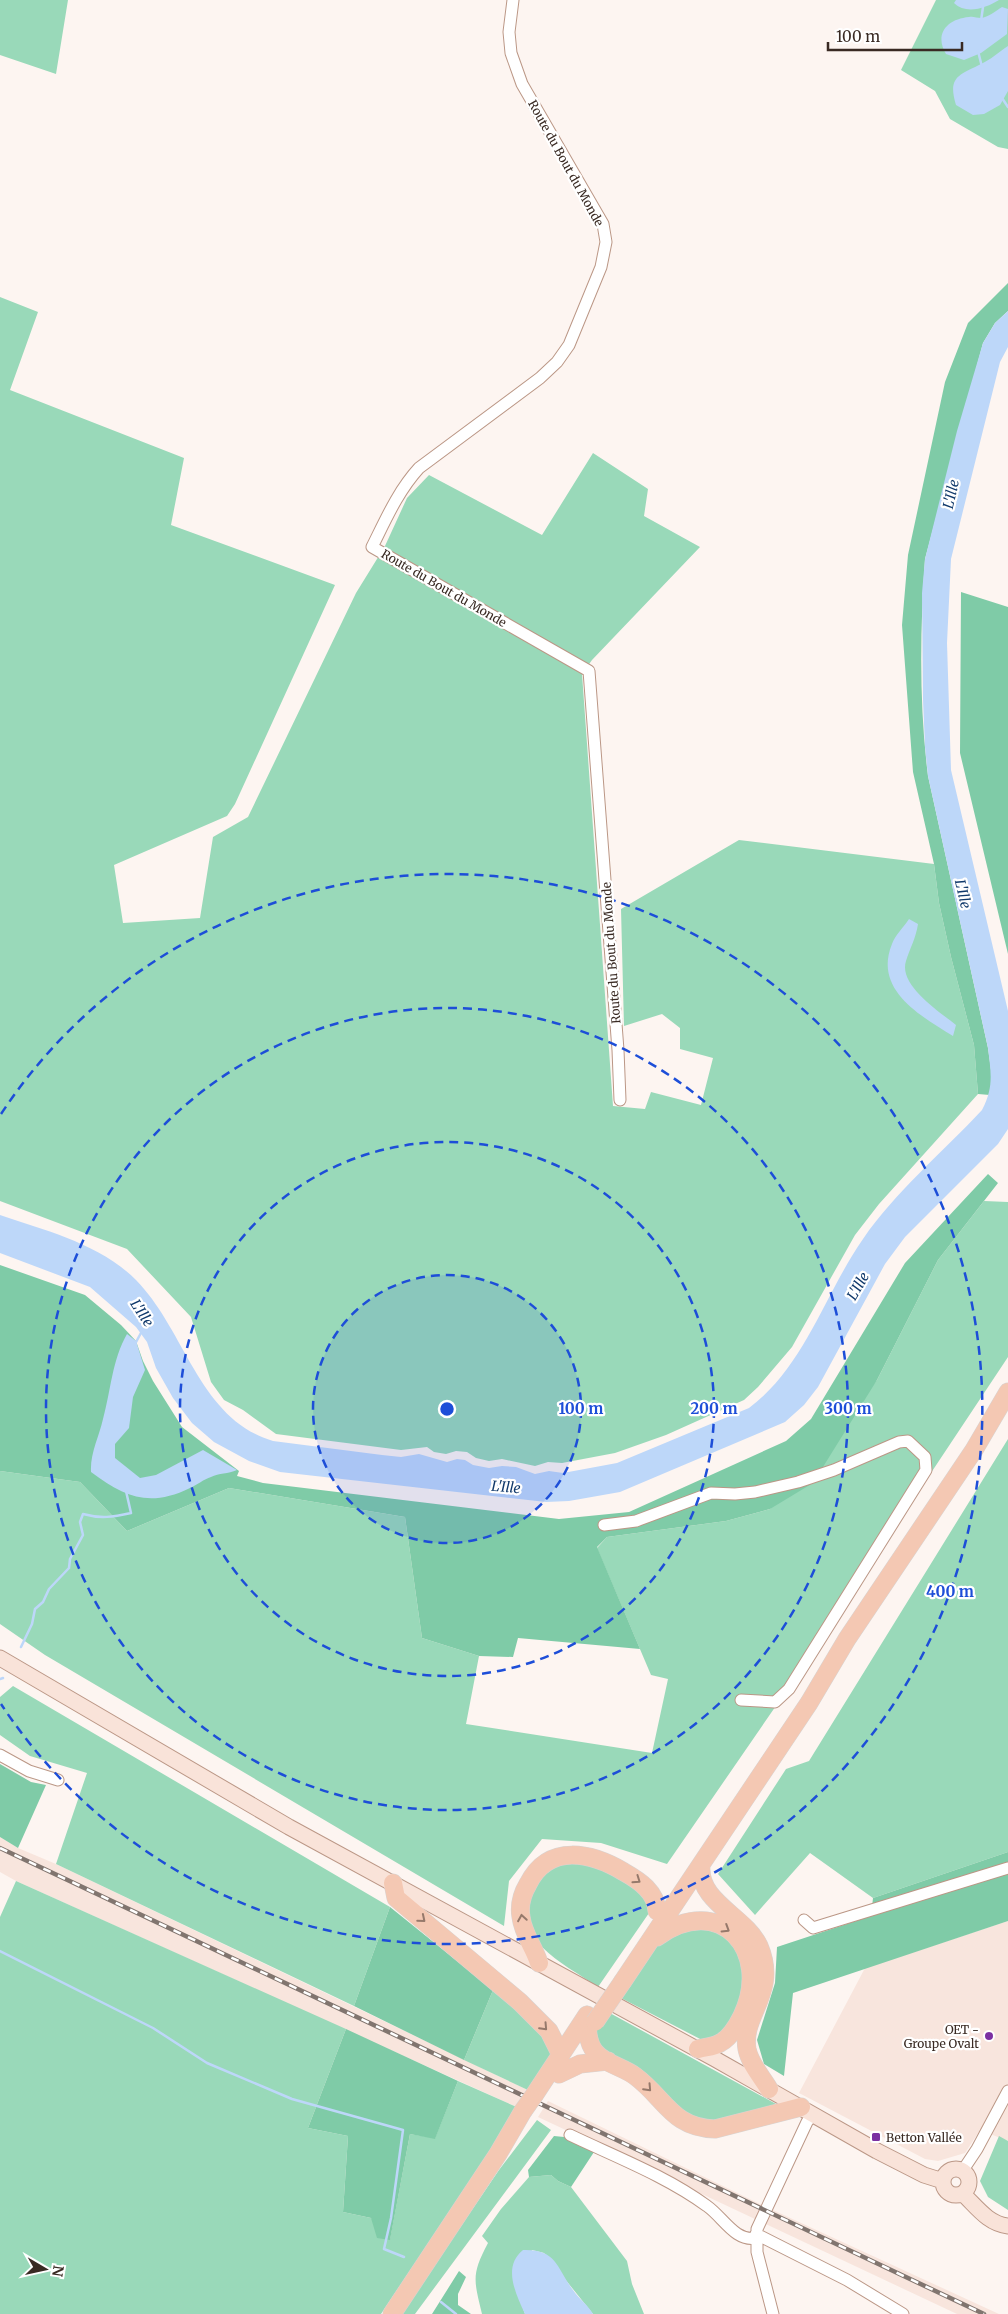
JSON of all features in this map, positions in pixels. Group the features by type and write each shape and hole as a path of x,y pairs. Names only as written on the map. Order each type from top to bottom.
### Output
{"main road":[{"path":"539,2096 559,2074 618,1979 657,1911 696,1862 804,1711 847,1639 974,1450 1008,1392"},
{"path":"0,1658 289,1827 715,2058 877,2151 924,2175 944,2177"},
{"path":"539,1963 524,1929 520,1908 523,1895 532,1875 552,1860 574,1854 587,1855 609,1863 647,1887 655,1900 657,1911"},
{"path":"618,1979 650,1942 683,1891 696,1862"},
{"path":"696,1862 701,1880 707,1891 745,1926 755,1938 762,1956 765,1976 764,1986 746,2042 749,2057 769,2089"},
{"path":"393,1883 396,1898 520,2002 556,2040 561,2055"},
{"path":"683,1891 689,1906 704,1920 725,1928 738,1939 749,1956 752,1974 749,1997 744,2012 732,2033 720,2044 698,2049"},
{"path":"650,1942 675,1925 689,1921 704,1920"},
{"path":"392,2314 498,2154 539,2096 561,2055 590,2024"},
{"path":"590,2024 594,2051 635,2076 673,2115 696,2127 716,2129 807,2111"},
{"path":"715,2058 731,2050 748,2031"},
{"path":"559,2074 580,2064 608,2061"},
{"path":"965,2181 958,2195 949,2193 943,2186 944,2177 954,2168 965,2181 981,2204 1004,2218 1008,2225"}],"street":[{"name":"Route du Bout du Monde","path":"513,0 509,32 511,53 522,84 603,224 606,242 601,267 569,345 556,362 535,382 420,468 406,481 372,547 589,671 618,1050 620,1100"},
{"path":"604,1525 636,1521 710,1493 749,1493 798,1482 843,1466 899,1442 908,1441 925,1457 926,1470 789,1689 775,1702 741,1700"},
{"path":"0,1754 29,1771 58,1780"},
{"path":"804,1920 813,1928 1008,1868"},
{"path":"965,2181 977,2150 1008,2090"},
{"path":"773,2314 757,2252 756,2236 764,2210 808,2122 807,2111"},
{"path":"570,2135 687,2192 710,2208 740,2236 747,2239 756,2236 847,2280 903,2314"}],"shaded area":[{"path":"0,1837 18,1848 56,1864 530,2091 519,2108 16,1881 0,1872"},
{"path":"1008,1921 1008,2141 980,2130 965,2153 938,2161 925,2159 799,2093 865,1968"},
{"path":"548,2101 762,2205 999,2314 957,2314 538,2117"}],"green space":[{"path":"0,0 68,0 56,74 0,55"},
{"path":"936,0 1008,0 1008,149 998,147 950,119 935,91 901,70"},
{"path":"1008,283 1008,311 995,323 983,343 925,559 921,640 923,722 928,776 988,1048 992,1077 990,1095 978,1094 974,1045 951,957 939,903 934,864 913,772 902,625 908,555 945,382 968,323"},
{"path":"0,297 38,312 10,390 184,458 171,525 335,585 235,804 227,816 114,865 123,923 200,918 213,837 248,817 356,593 385,546 407,498 429,475 542,535 593,453 648,489 644,516 700,547 592,660 582,674 613,1106 645,1109 651,1092 701,1105 713,1058 680,1049 680,1028 662,1014 624,1026 621,909 739,840 934,864 939,903 974,1045 978,1094 879,1204 855,1235 792,1347 758,1387 744,1400 666,1435 615,1453 562,1463 548,1462 535,1466 502,1459 489,1461 476,1458 467,1452 456,1451 446,1454 434,1452 427,1447 401,1450 276,1434 243,1410 224,1400 211,1382 191,1317 127,1249 0,1201"},
{"path":"961,592 1008,607 1008,954 960,753"},
{"path":"988,1174 998,1183 938,1260 877,1380 813,1483 770,1509 726,1521 607,1537 597,1547 640,1649 518,1638 513,1657 479,1656 422,1638 405,1517 229,1488 127,1531 80,1482 0,1471 0,1265 85,1295 121,1325 136,1341 153,1381 182,1427 239,1471 237,1476 263,1483 559,1519 629,1512 786,1441 811,1419 905,1263"},
{"path":"984,1201 1008,1202 1008,1357 780,1700 667,1864 601,1843 542,1839 509,1881 504,1926 45,1655 0,1624 0,1471 80,1482 127,1531 229,1488 405,1517 422,1638 479,1656 466,1724 652,1753 668,1679 651,1675 597,1548 607,1537 726,1521 770,1509 877,1380 938,1260"},
{"path":"1008,1439 1008,1852 873,1898 810,1853 755,1915 718,1874 786,1769 809,1761"},
{"path":"13,1686 390,1907 354,2006 56,1864 87,1773 30,1756 0,1735 0,1697"},
{"path":"0,1764 31,1782 46,1785 18,1848 0,1837"},
{"path":"1008,1852 1008,1921 793,1993 784,2076 764,2064 757,2040 775,1983 777,1947 871,1916 873,1898"},
{"path":"574,1860 608,1870 646,1896 649,1913 598,1987 548,1953 536,1939 529,1920 529,1899 531,1889 536,1880 549,1869"},
{"path":"16,1881 346,2029 308,2128 348,2136 343,2212 371,2218 390,2239 410,2134 435,2138 458,2081 519,2108 381,2314 0,2314 0,1917"},
{"path":"390,1907 493,1990 464,2060 354,2006"},
{"path":"694,1926 728,1936 748,1969 737,2014 718,2040 704,2041 619,1997 660,1941"},
{"path":"493,1990 539,2028 553,2051 530,2091 464,2060"},
{"path":"608,2012 778,2106 729,2122 689,2118 598,2048 595,2030"},
{"path":"346,2029 458,2081 435,2139 410,2134 390,2240 377,2238 371,2218 343,2212 348,2136 308,2128"},
{"path":"537,2120 551,2130 415,2314 401,2314 499,2170"},
{"path":"554,2136 564,2137 594,2152 571,2187 558,2181 551,2175 529,2177 528,2170"},
{"path":"999,2136 1008,2141 1008,2210 988,2197 980,2181"},
{"path":"551,2175 558,2181 571,2187 627,2261 632,2284 644,2314 593,2314 544,2253 532,2250 519,2297 525,2314 482,2314 476,2278 479,2263 488,2243 482,2236 501,2209 529,2177"},
{"path":"459,2271 466,2277 458,2294 458,2305 471,2314 432,2314"}],"water":[{"path":"956,0 999,0 982,8 964,9 954,3"},
{"path":"1002,7 1008,9 1007,34 981,53 964,60 946,54 941,40 942,34 949,24 961,18 981,18 992,14"},
{"path":"1008,46 1008,91 1000,105 984,114 973,115 956,105 953,88 957,78"},
{"name":"L'Ille","path":"1008,311 1008,347 1000,362 951,559 947,643 951,770 1008,1011 1008,1129 998,1144 905,1237 885,1264 818,1387 804,1405 785,1422 620,1492 569,1501 546,1502 280,1472 249,1461 214,1442 192,1423 173,1398 156,1368 147,1342 136,1327 90,1287 0,1253 0,1215 54,1233 90,1248 122,1268 136,1280 168,1324 210,1394 227,1414 248,1430 273,1441 401,1457 419,1454 447,1462 457,1459 465,1460 473,1465 489,1468 502,1466 516,1467 535,1474 549,1471 563,1473 617,1463 749,1408 785,1372 812,1329 849,1261 876,1221 905,1188 982,1110 990,1087 991,1073 988,1048 928,776 923,700 922,593 925,559 957,431 983,343 995,323"},
{"path":"909,919 918,924 906,961 905,970 908,979 922,997 956,1025 953,1036 927,1020 903,1000 889,975 888,960 893,941"},
{"path":"127,1334 136,1341 145,1370 133,1397 129,1428 115,1444 115,1458 140,1478 156,1475 203,1450 237,1470 208,1478 193,1487 175,1494 150,1498 126,1493 103,1481 91,1472 93,1452 103,1419 115,1365"},
{"path":"523,2250 534,2250 549,2256 559,2267 575,2293 593,2314 525,2314 515,2289 512,2272 513,2264"}],"waterway":[{"path":"981,21 983,7"},
{"path":"978,51 982,67"},
{"path":"1002,98 1008,107"},
{"name":"L'Ille","path":"135,1344 142,1331"},
{"path":"21,1647 32,1624 35,1609 43,1602 49,1589 69,1568 70,1559 83,1535 80,1522 83,1514 107,1517 131,1513 126,1491"},
{"path":"0,1951 153,2028 207,2063 292,2099 403,2130 391,2218 384,2249 404,2257"},
{"path":"441,2302 456,2314"}],"railway":[{"path":"0,1848 984,2314"}],"place":[{"name":"OET - Groupe Ovalt","path":"989,2036"},
{"name":"Betton Vallée","path":"876,2137"}]}
